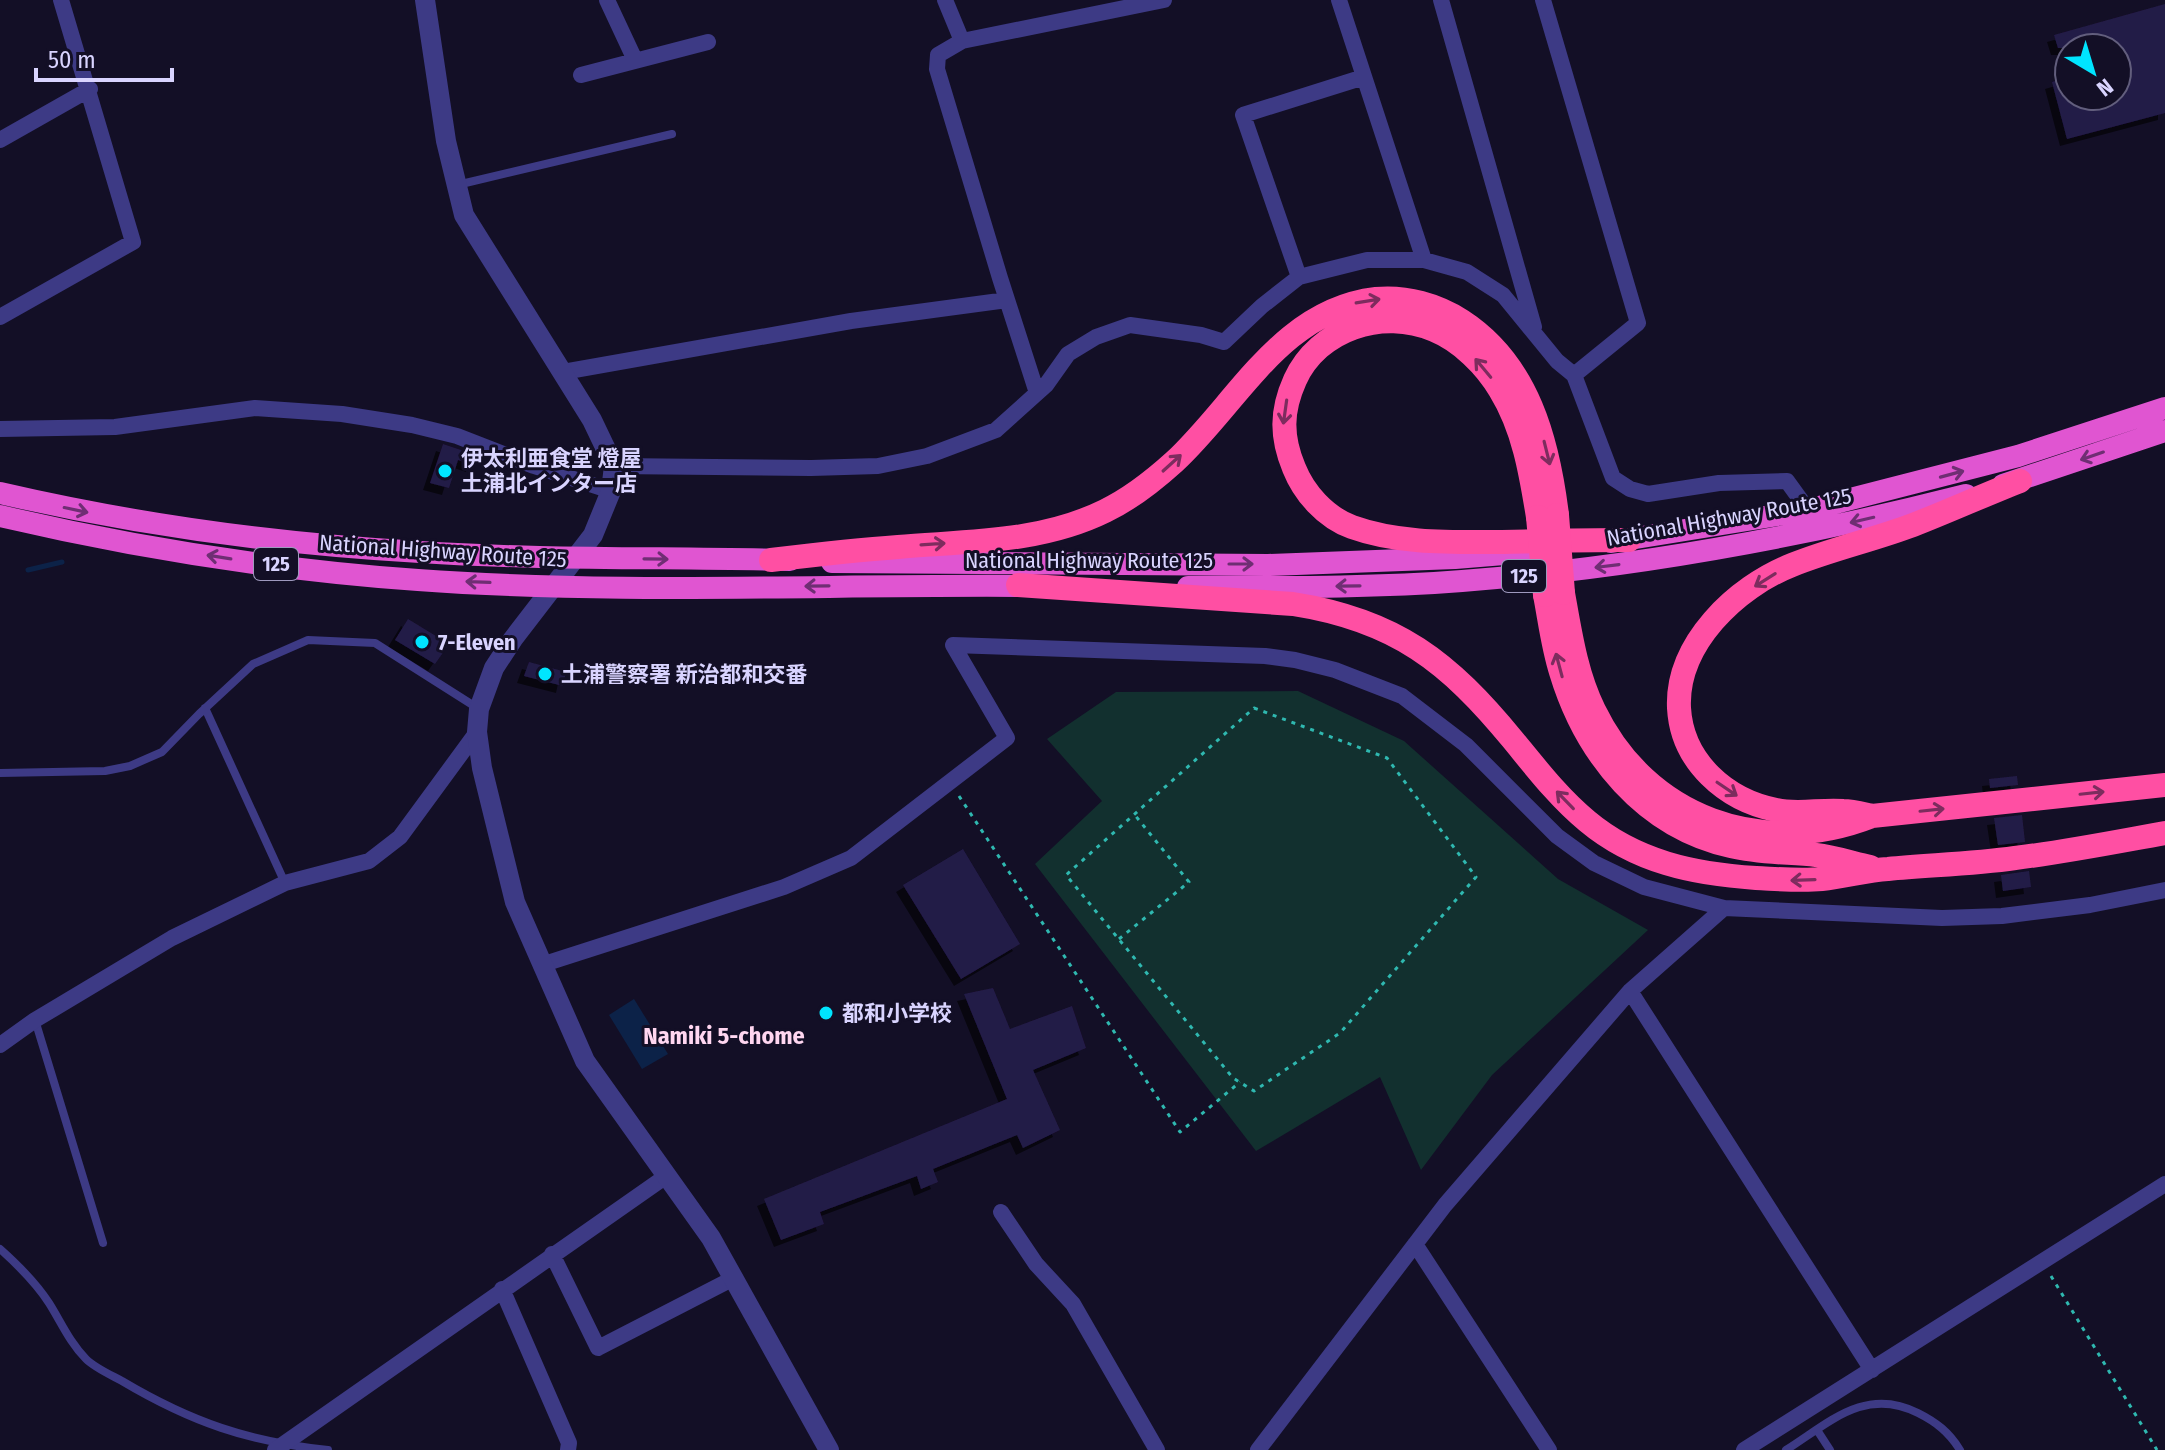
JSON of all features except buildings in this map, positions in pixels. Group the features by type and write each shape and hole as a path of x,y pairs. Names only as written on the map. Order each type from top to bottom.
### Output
{"highway":[{"path":"771,560 1013,538 1080,522 1129,498 1174,463 1268,357 1306,326 1344,305 1385,298 1406,299 1449,313 1475,331 1499,353 1526,394 1547,451 1547,516 1560,671 1580,722 1603,761 1636,798 1670,823 1711,841 1753,851 1818,855 1880,869"},
{"path":"1547,516 1522,436 1499,387 1471,354 1452,340 1433,329 1393,321 1372,322 1352,327 1333,337 1315,349 1299,370 1286,400 1283,424 1291,461 1300,482 1313,500 1349,526 1406,539 1458,542 1629,540"},
{"name":"National Highway Route 125","path":"0,493 82,512 250,538 409,552 896,563 1268,565 1455,558 1629,540 1808,510 2018,456 2165,408"},
{"name":"National Highway Route 125","path":"0,516 76,534 243,561 417,580 556,586 727,588 1358,586 1530,575 1638,562 1817,530 2020,481 2165,431"},
{"path":"1872,816 1843,810 1779,811 1746,800 1718,784 1703,770 1680,716 1678,695 1681,676 1690,654 1716,617 1763,580 1790,566 1912,525 2020,481"},
{"path":"1018,585 1293,604 1351,617 1402,638 1448,670 1489,711 1567,803 1587,821 1633,851 1679,869 1725,877 1822,879 1880,869 2014,858 2165,833"},
{"path":"1554,594 1594,710 1607,734 1636,771 1667,797 1685,809 1725,825 1774,834 1800,834 1843,827 1872,816 2165,785"}],"street":[{"path":"0,317 133,242 90,89 61,0"},
{"path":"425,0 446,141 464,215 592,420 614,466 611,491 593,535 513,639 494,668 479,709 477,732 482,768 515,902 585,1061 711,1238 823,1448"},
{"path":"607,0 635,60"},
{"path":"945,0 962,41"},
{"path":"1037,393 937,69 938,55 962,41 1164,0"},
{"path":"1339,0 1424,260"},
{"path":"1441,0 1536,333"},
{"path":"1543,0 1638,323 1574,375"},
{"path":"581,75 708,42"},
{"path":"1299,277 1243,115 1364,77"},
{"path":"0,140 90,89"},
{"path":"614,466 878,466 927,456 996,430 1046,385 1068,354 1096,337 1130,325 1201,335 1224,342 1299,277 1367,260 1424,260 1467,272 1503,295 1557,361 1574,375 1613,478 1630,489 1648,494 1719,483 1787,481 1808,510"},
{"path":"563,372 851,321 1007,300"},
{"path":"0,429 115,427 255,408 342,414 457,436 611,491"},
{"path":"541,965 784,887 838,864 851,858 950,783 1007,738 953,645 1231,655 1295,660 1335,670 1402,696 1466,745 1557,836 1594,863 1644,887 1724,908 1942,918 2002,916 2090,905 2165,890"},
{"path":"0,1045 35,1020 172,938 285,883 369,861 400,837 477,732"},
{"path":"1258,1450 1415,1244 1630,991 1724,908"},
{"path":"1630,991 1872,1370"},
{"path":"277,1447 665,1177"},
{"path":"1744,1450 2165,1184"},
{"path":"1001,1212 1036,1264 1073,1304 1157,1450"},
{"path":"1415,1244 1549,1450"},
{"path":"552,1254 598,1348 734,1278"},
{"path":"502,1289 569,1443 568,1450"}],"lane":[{"path":"456,185 672,134"},
{"path":"0,773 105,771 130,766 162,752 253,664 308,640 375,643 479,709"},
{"path":"205,708 285,883"},
{"path":"35,1020 103,1243"},
{"path":"0,1249 19,1266 48,1301 87,1361 210,1426 277,1447 328,1450"},
{"path":"1786,1450 1853,1407 1867,1403 1886,1403 1911,1409 1937,1422 1960,1450"},
{"path":"1817,1430 1830,1450"}],"path":[{"path":"1254,708 1387,758 1476,877 1340,1033 1254,1091 1240,1082 1233,1078 1066,875 1254,708"},
{"path":"950,783 1180,1132 1240,1082"},
{"path":"1119,939 1189,882 1134,814"},
{"path":"2043,1262 2157,1450"}],"green space":[{"path":"1298,691 1404,741 1558,879 1648,930 1492,1075 1421,1170 1380,1077 1256,1151 1035,864 1102,801 1047,739 1116,692"}],"water":[{"path":"634,999 668,1054 642,1069 609,1015"}],"waterway":[{"path":"28,570 62,562"}],"place":[{"name":"伊太利亜食堂 燈屋 土浦北インター店","path":"445,471"},
{"name":"7-Eleven","path":"422,642"},
{"name":"土浦警察署 新治都和交番","path":"545,674"},
{"name":"都和小学校","path":"826,1013"}],"district":[{"name":"Namiki 5-chome","path":"724,1036"}]}
